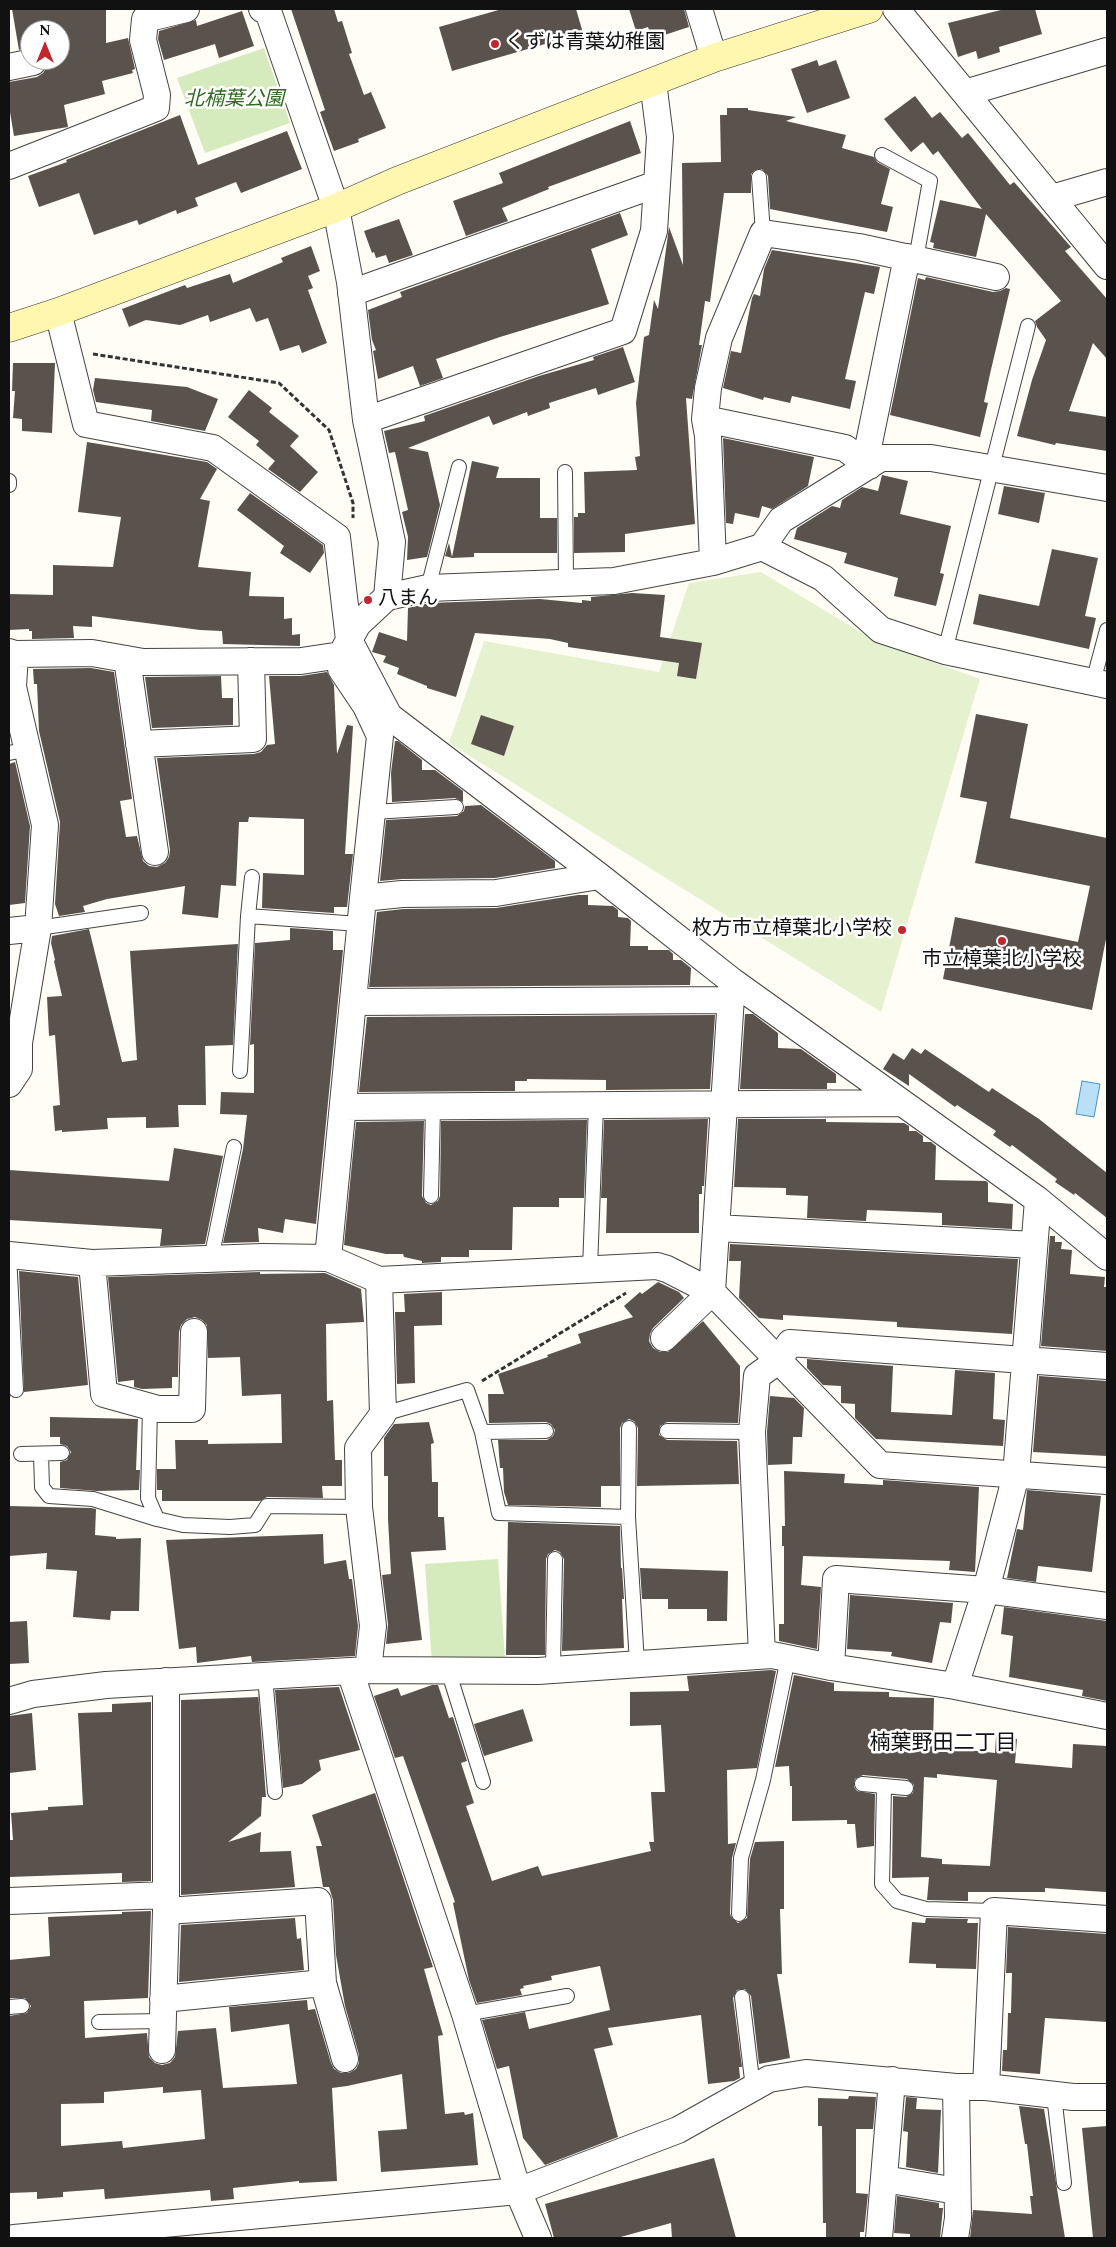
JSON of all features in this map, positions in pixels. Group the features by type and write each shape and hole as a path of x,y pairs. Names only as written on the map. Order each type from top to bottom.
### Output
{"street":[{"path":"9,166 156,108 158,95 143,40 145,19 186,9"},
{"path":"262,9 268,11 336,208 351,293 366,420 392,542 387,597"},
{"path":"699,9 714,58"},
{"path":"9,328 58,312 336,208 398,181 714,58 869,9"},
{"path":"896,9 1107,266"},
{"path":"965,93 1107,51"},
{"path":"366,420 623,331 654,231 660,137 653,82"},
{"path":"1052,198 1107,182"},
{"path":"351,293 657,184"},
{"path":"713,562 708,436 705,419 708,388 719,338 764,233 859,246 996,277"},
{"path":"868,466 868,443 912,258"},
{"path":"58,312 86,424 213,448 337,537 345,647 341,669 366,706 380,736 359,924 328,1258"},
{"path":"705,419 845,448 868,466"},
{"path":"9,1084 18,1068 14,1044 38,928 45,825 18,751 12,653 92,653 144,662 301,661 345,647 358,624 387,597 428,588 614,581 713,562 762,547 781,520 881,458 931,458 1107,488"},
{"path":"762,547 823,578 882,630 945,651 1100,683"},
{"path":"345,647 389,716 599,876 731,991 902,1103 1038,1200 1107,1257"},
{"path":"127,659 155,852"},
{"path":"139,744 252,739 251,661"},
{"path":"363,898 402,894 496,893 599,876"},
{"path":"9,931 38,928"},
{"path":"353,1002 731,991"},
{"path":"664,1338 712,1292 731,991"},
{"path":"343,1107 902,1103"},
{"path":"955,1686 986,1590 1016,1475 1038,1200"},
{"path":"716,1228 1034,1245"},
{"path":"9,1255 92,1262 328,1258 379,1280 657,1266 667,1269 712,1292 880,1465 1107,1481"},
{"path":"92,1262 104,1394 158,1408 192,1408 194,1332"},
{"path":"379,1280 383,1414 358,1448 359,1507 372,1626 359,1670 518,2191 538,2238"},
{"path":"762,1655 752,1432 757,1376 778,1361 790,1343 1107,1366"},
{"path":"831,1668 836,1579 986,1590 1107,1606"},
{"path":"9,1701 34,1694 106,1685 166,1681 359,1670 553,1670 772,1654 831,1668 955,1686 1107,1716"},
{"path":"162,2050 166,1903 166,1681"},
{"path":"9,1901 166,1903 318,1901 323,1983 345,2059"},
{"path":"986,2087 994,1911 1107,1918"},
{"path":"163,2010 323,1983"},
{"path":"14,2238 518,2191 678,2130 769,2079 806,2073 986,2087 1054,2095 1107,2097"},
{"path":"879,2238 892,2080"},
{"path":"955,2238 957,2191 956,2086"},
{"path":"884,2179 957,2191"}],"lane":[{"path":"882,155 930,181 912,258"},
{"path":"760,177 764,233"},
{"path":"945,651 1028,326"},
{"path":"428,588 459,467"},
{"path":"565,472 566,582"},
{"path":"1100,683 1107,630"},
{"path":"372,812 456,807"},
{"path":"240,1070 248,916 252,877"},
{"path":"38,928 141,913"},
{"path":"248,916 359,924"},
{"path":"590,1269 596,1105"},
{"path":"431,1196 433,1107"},
{"path":"211,1259 234,1147"},
{"path":"9,1255 16,1390"},
{"path":"383,1414 467,1390 482,1432 499,1513 628,1517"},
{"path":"150,1406 148,1498 157,1519"},
{"path":"629,1428 628,1517 637,1663"},
{"path":"482,1432 546,1431"},
{"path":"667,1431 752,1432"},
{"path":"20,1454 62,1453"},
{"path":"41,1454 42,1487 49,1496 93,1499 183,1525 230,1527 255,1525 267,1506 359,1507"},
{"path":"553,1670 555,1559"},
{"path":"739,1914 740,1858 763,1780 788,1658"},
{"path":"448,1670 483,1782"},
{"path":"265,1676 275,1792"},
{"path":"862,1784 906,1788"},
{"path":"884,1787 882,1884 897,1901 926,1909 994,1911"},
{"path":"465,2014 567,1996"},
{"path":"742,1997 753,2088"},
{"path":"99,2022 163,2010"},
{"path":"1054,2095 1064,2183"}],"path":[{"path":"68,350 280,383 329,430 353,503 353,522"},
{"path":"467,1390 633,1289"}],"green space":[{"name":"北楠葉公園","path":"264,48 290,123 205,153 177,78"},
{"name":"枚方市立樟葉北小学校","path":"761,572 877,642 980,679 881,1012 449,743 484,641 659,672 689,583"},
{"path":"498,1559 505,1659 432,1664 425,1564"}],"water":[{"path":"1082,1081 1100,1084 1094,1117 1076,1114"}],"building":[{"path":"12,9 106,9 106,43 128,38 135,69 132,70 133,73 102,81 105,94 64,105 68,127 14,136 9,106 9,82 37,77 45,70 70,70 70,20 20,20 19,50"},
{"path":"291,9 334,9 338,22 342,21 352,53 349,54 364,95 371,92 386,128 358,139 359,142 334,151 320,112 325,110"},
{"path":"502,9 576,9 583,33 452,71 439,27"},
{"path":"629,9 684,9 689,27 652,39 648,27 636,31"},
{"path":"1005,9 1035,9 1042,34 999,47 1000,52 978,59 976,51 958,57 948,23"},
{"path":"242,11 254,46 219,58 215,44 164,60 158,39 159,31 196,20 197,26"},
{"path":"817,60 819,66 836,60 850,98 807,113 791,69"},
{"path":"915,96 932,118 940,112 962,138 968,133 1010,185 1014,182 1071,247 1065,251 1107,299 1107,359 1093,343 1069,411 1107,417 1107,451 1056,443 1055,445 1017,436 1032,380 1046,340 1035,321 1061,301 986,214 976,257 933,248 934,243 930,242 940,200 982,209 938,151 933,155 923,142 911,152 884,119"},
{"path":"727,108 748,108 748,110 796,117 786,121 846,135 842,148 874,157 877,162 890,169 881,204 893,207 887,232 770,209 768,176 762,169 755,170 751,174 751,193 724,193 710,302 705,301 699,345 702,345 692,399 686,398 695,524 625,534 625,552 574,553 574,517 578,517 578,513 585,513 584,472 637,470 635,457 640,456 636,403 644,337 649,335 654,300 658,309 669,227 683,265 682,163 721,162 720,115 727,115"},
{"path":"180,115 198,165 287,131 302,169 241,193 236,182 195,198 198,206 177,214 176,210 139,225 137,220 94,235 79,193 39,207 28,176 67,162 66,160"},
{"path":"630,121 641,153 548,187 549,189 502,208 508,221 466,236 453,201 503,183 499,173"},
{"path":"620,213 628,235 591,249 609,304 500,337 436,359 443,378 420,386 413,366 378,379 373,351 376,350 372,340 368,310 402,297 400,292"},
{"path":"399,219 413,255 389,263 386,255 376,258 374,252 372,253 364,231"},
{"path":"311,246 320,271 308,276 313,288 308,290 327,343 302,353 299,345 280,351 268,318 256,322 250,308 210,322 208,315 180,325 146,320 129,327 122,309 185,285 187,288 230,274 233,283 283,262 281,258"},
{"path":"772,250 880,267 874,294 865,292 845,379 856,381 850,409 792,396 790,403 764,397 763,400 723,388 731,351 741,353 752,298 754,294 760,296 764,269"},
{"path":"926,277 993,292 1006,288 1010,289 984,402 988,403 980,437 890,415 918,278 925,280"},
{"path":"623,347 635,382 598,395 596,388 549,403 550,408 528,416 527,412 493,425 489,416 408,448 428,452 440,505 427,557 407,560 408,537 402,512 408,510 395,452 389,453 384,431 425,421 424,416 539,376 594,360 593,357"},
{"path":"13,363 55,363 52,433 22,431 22,419 13,418 15,391 12,391"},
{"path":"95,378 187,387 218,399 205,431 151,421 152,410 96,402 93,390"},
{"path":"249,390 272,408 269,412 299,436 290,446 318,472 300,492 268,469 275,461 256,445 259,441 228,417"},
{"path":"723,438 814,457 808,486 772,509 762,506 759,518 735,513 733,524 726,523"},
{"path":"87,442 207,462 217,469 200,499 210,501 198,567 251,572 249,596 284,597 284,619 292,618 292,635 300,634 300,646 223,644 222,631 200,630 92,616 92,627 73,626 74,638 32,639 32,631 29,631 29,629 9,630 9,594 53,595 53,565 113,567 121,517 78,512"},
{"path":"472,461 499,467 496,478 540,478 540,518 557,518 557,553 474,553 474,557 452,558 445,556 449,543 452,557"},
{"path":"882,475 908,481 900,514 951,526 940,573 944,574 936,606 894,596 898,578 844,563 847,553 794,539 797,528 832,506 840,508 842,500 862,487 878,491"},
{"path":"1004,486 1045,493 1039,523 998,514"},
{"path":"250,493 323,545 324,553 310,573 280,553 284,546 237,510"},
{"path":"1052,549 1098,558 1085,616 1096,618 1089,649 973,624 979,594 1039,606"},
{"path":"632,593 665,595 660,637 702,643 696,679 677,676 679,663 568,647 568,643 550,639 475,633 456,697 427,688 427,686 397,674 399,668 383,662 386,656 372,652 379,632 407,641 408,608 430,603 540,599 582,603 582,600 591,601 591,597"},
{"path":"91,668 114,672 132,799 120,801 126,837 137,836 143,861 149,866 157,867 165,863 169,857 170,850 157,758 254,754 261,752 267,745 275,744 269,676 301,676 327,672 334,685 337,754 347,725 353,726 345,854 353,854 347,907 334,907 334,913 262,908 263,873 304,875 304,819 249,817 248,822 239,822 236,886 221,885 218,918 182,914 185,886 107,899 83,906 85,912 59,916 55,904 60,822 39,731 37,684 34,684 33,669"},
{"path":"221,676 222,698 233,698 233,725 152,728 145,677"},
{"path":"976,714 1028,724 1010,818 1107,838 1107,934 1092,1010 943,979 955,917 1078,942 1090,886 975,863 987,802 960,797"},
{"path":"481,715 514,726 504,756 471,744"},
{"path":"395,741 398,741 422,760 422,770 435,770 463,791 463,802 455,798 392,802 391,773"},
{"path":"15,762 30,826 25,903 9,905 9,764"},
{"path":"481,805 555,861 555,868 495,878 380,881 386,820 457,816 464,811 465,806"},
{"path":"588,895 588,905 613,906 618,910 618,917 628,918 631,921 630,946 648,946 648,950 669,950 673,954 673,960 681,960 691,968 690,985 369,987 377,912 403,909 496,908"},
{"path":"290,928 333,931 333,950 343,950 316,1224 285,1219 283,1233 258,1228 259,1242 223,1243 243,1149 247,1115 220,1114 221,1092 254,1093 254,1044 250,1045 255,943 290,940"},
{"path":"89,929 122,1062 137,1060 130,951 238,944 233,1045 205,1046 206,1105 178,1105 179,1127 146,1128 146,1117 107,1118 108,1129 55,1131 53,1106 60,1105 55,1035 49,1036 47,997 62,996 51,943 52,936"},
{"path":"745,1014 753,1014 778,1033 778,1048 801,1049 836,1074 836,1083 827,1083 827,1089 740,1089"},
{"path":"715,1015 710,1089 606,1090 606,1080 527,1079 527,1081 515,1081 515,1091 359,1092 367,1017"},
{"path":"912,1048 921,1054 925,1049 989,1092 992,1088 1039,1119 1107,1173 1107,1218 1075,1193 1074,1195 1055,1182 1057,1179 1012,1145 1010,1147 993,1135 996,1131 957,1105 955,1107 909,1074 909,1086 883,1069 893,1053 904,1060"},
{"path":"708,1119 704,1186 702,1186 702,1194 699,1194 699,1233 606,1233 607,1198 601,1198 604,1120"},
{"path":"738,1119 826,1119 826,1122 904,1123 909,1126 909,1131 916,1131 923,1136 923,1142 931,1142 936,1146 935,1180 986,1181 988,1183 988,1202 1013,1204 1012,1229 942,1225 942,1213 867,1210 866,1221 807,1218 808,1196 786,1195 786,1188 734,1187"},
{"path":"587,1120 584,1198 559,1198 559,1207 513,1207 512,1250 469,1250 469,1257 441,1257 441,1262 422,1263 422,1261 404,1257 403,1254 386,1254 344,1245 356,1122 424,1121 422,1196 426,1203 431,1205 438,1201 440,1196 441,1121"},
{"path":"174,1148 223,1156 205,1244 160,1246 162,1229 9,1220 9,1170 169,1181"},
{"path":"1050,1236 1055,1236 1055,1242 1062,1242 1061,1249 1072,1250 1070,1274 1105,1277 1104,1287 1107,1287 1107,1351 1041,1346"},
{"path":"730,1244 1018,1259 1012,1334 897,1327 897,1322 783,1315 783,1320 759,1318 739,1298 741,1261 729,1261"},
{"path":"19,1271 78,1277 88,1385 24,1392"},
{"path":"260,1272 260,1274 325,1273 361,1289 364,1322 326,1324 327,1401 333,1400 335,1460 342,1460 342,1486 322,1486 323,1498 267,1497 260,1501 162,1501 162,1490 157,1490 157,1469 176,1469 175,1440 208,1440 208,1444 282,1443 281,1394 242,1396 240,1357 208,1358 207,1325 195,1317 187,1319 181,1325 179,1332 178,1377 172,1377 172,1388 142,1389 134,1387 134,1380 118,1382 108,1277"},
{"path":"658,1282 679,1292 684,1298 653,1328 649,1341 653,1348 660,1352 668,1352 703,1321 740,1366 738,1423 667,1422 660,1426 659,1435 667,1440 737,1441 739,1484 637,1486 638,1428 634,1421 629,1419 622,1423 620,1428 620,1486 601,1486 601,1507 508,1505 504,1492 503,1468 500,1468 498,1440 547,1440 553,1436 555,1430 551,1424 546,1422 489,1423 488,1394 504,1394 498,1374 548,1357 547,1355 581,1343 578,1334 633,1317 624,1306 640,1292 642,1294"},
{"path":"442,1292 442,1325 414,1326 415,1383 397,1384 395,1312 405,1312 404,1294"},
{"path":"807,1359 893,1366 891,1412 952,1415 955,1370 995,1373 993,1419 1005,1420 1003,1446 876,1439 855,1418 855,1404 841,1403 841,1386 823,1385 807,1368"},
{"path":"1039,1376 1107,1381 1107,1456 1033,1452"},
{"path":"770,1396 794,1398 804,1408 802,1437 793,1437 792,1464 768,1465 767,1432"},
{"path":"50,1417 138,1419 136,1470 140,1470 139,1490 97,1491 60,1488 60,1462 67,1460 71,1452 67,1446 60,1444 60,1437 50,1437"},
{"path":"429,1422 434,1443 431,1444 432,1482 438,1482 438,1517 444,1517 446,1550 411,1552 422,1640 386,1644 388,1624 382,1575 391,1574 388,1476 384,1476 384,1438 394,1424"},
{"path":"784,1471 845,1474 844,1483 883,1485 883,1480 979,1487 975,1572 949,1570 950,1561 803,1556 801,1585 821,1587 817,1649 779,1641 779,1624 784,1624 784,1546 782,1546 782,1526 785,1526"},
{"path":"1027,1490 1101,1496 1092,1572 1038,1566 1036,1582 1007,1578 1017,1529 1023,1530"},
{"path":"9,1506 96,1509 95,1535 116,1537 116,1539 141,1538 139,1611 111,1611 110,1620 73,1617 77,1571 46,1569 47,1553 9,1556"},
{"path":"508,1522 620,1526 624,1599 622,1599 624,1648 562,1651 564,1559 560,1552 555,1550 548,1554 546,1559 545,1655 506,1655"},
{"path":"323,1534 324,1564 346,1560 349,1579 352,1579 358,1626 355,1656 252,1662 251,1656 197,1663 196,1647 179,1649 166,1540"},
{"path":"640,1568 728,1571 727,1621 707,1621 707,1609 668,1609 668,1599 642,1599"},
{"path":"850,1595 953,1603 951,1623 940,1622 932,1663 891,1656 892,1652 847,1649"},
{"path":"1004,1607 1107,1621 1107,1701 1082,1696 1083,1690 1009,1677 1013,1636 1001,1634"},
{"path":"27,1621 29,1663 9,1664 9,1622"},
{"path":"776,1671 757,1768 727,1770 728,1844 736,1843 732,1858 730,1914 738,1923 747,1918 750,1859 755,1842 784,1841 784,1909 780,1909 782,1974 777,1974 790,2058 759,2064 751,1996 745,1989 737,1990 733,1998 742,2067 739,2067 740,2078 734,2081 708,2084 701,2015 608,2028 613,2045 594,2049 618,2137 545,2165 523,2138 509,2066 497,2069 482,2020 525,2012 529,2029 610,2010 600,1966 551,1976 552,1980 523,1986 524,1988 520,1989 522,1995 477,2003 469,1980 453,1903 455,1902 403,1756 395,1758 374,1696 398,1688 401,1696 432,1685 438,1685 449,1718 453,1717 467,1761 461,1763 474,1803 466,1806 492,1881 538,1866 542,1876 651,1851 649,1842 654,1842 651,1792 665,1792 661,1725 630,1726 630,1692 689,1691 687,1676"},
{"path":"794,1675 834,1683 834,1691 889,1692 889,1697 934,1698 933,1746 995,1753 996,1737 1017,1739 1015,1763 1072,1768 1073,1744 1107,1746 1106,1892 1045,1888 1045,1892 968,1892 968,1901 927,1900 929,1877 892,1878 893,1796 906,1797 913,1793 914,1785 907,1779 863,1775 855,1779 854,1787 857,1791 875,1794 874,1846 857,1848 855,1824 847,1824 847,1820 792,1821 792,1786 790,1786 789,1766 775,1767","holes":["937,1774 997,1780 990,1866 942,1864 942,1859 921,1857 924,1777 937,1778"]},
{"path":"339,1687 360,1750 319,1760 321,1770 302,1784 283,1788 275,1690"},
{"path":"258,1691 266,1797 262,1797 261,1816 228,1842 261,1832 260,1852 291,1851 295,1887 181,1895 181,1700 258,1697"},
{"path":"151,1702 151,1881 122,1882 122,1873 9,1877 9,1840 13,1840 11,1813 48,1810 48,1807 83,1805 78,1713 112,1712 112,1704"},
{"path":"523,1709 533,1741 484,1756 474,1724"},
{"path":"32,1713 36,1770 9,1773 9,1716"},
{"path":"375,1793 433,1967 424,1969 443,2035 438,2036 445,2114 464,2112 465,2115 473,2113 478,2165 381,2172 378,2131 407,2129 402,2074 332,2088 337,2181 299,2183 299,2181 233,2188 234,2199 211,2201 210,2190 105,2199 104,2189 63,2192 63,2197 37,2199 37,2192 9,2193 9,2016 27,2013 31,2006 25,1998 9,1998 9,1960 50,1956 48,1917 151,1911 148,1998 84,2001 85,2038 147,2033 149,2057 155,2063 162,2065 170,2063 175,2057 178,2031 216,2028 223,2088 297,2084 289,2024 231,2032 229,2007 307,2000 308,2010 315,2009 334,2069 341,2073 349,2073 356,2069 359,2063 359,2055 345,2006 336,1955 333,1900 329,1887 323,1887 316,1846 322,1846 312,1815","holes":["163,2087 163,2093 201,2090 205,2139 123,2148 122,2141 61,2146 61,2104 104,2103 104,2092"]},
{"path":"295,1918 297,1939 301,1938 304,1970 179,1982 181,1925"},
{"path":"926,1918 968,1919 967,1923 978,1923 976,1969 936,1968 936,1964 909,1963 912,1922 925,1923"},
{"path":"1008,1927 1107,1934 1107,2022 1045,2018 1040,2074 1002,2071 1003,2050 1007,2050 1008,2013 1011,2013 1012,1973 1006,1973"},
{"path":"849,2096 876,2097 873,2129 856,2129 856,2193 868,2194 864,2232 860,2232 860,2238 826,2238 826,2223 823,2223 822,2126 818,2126 818,2098 848,2099"},
{"path":"906,2097 917,2098 916,2109 941,2110 938,2173 906,2167 908,2132 903,2131"},
{"path":"1019,2106 1044,2109 1065,2238 970,2238 973,2210 1032,2214 1030,2196 1033,2196 1027,2144 1025,2144"},
{"path":"1107,2126 1107,2238 1093,2238 1082,2128"},
{"path":"714,2158 736,2238 672,2238 671,2223 617,2238 554,2238 545,2204"},
{"path":"897,2196 939,2203 939,2208 943,2208 940,2238 910,2238 910,2234 894,2233"}],"place":[{"name":"くずは青葉幼稚園","path":"495,44"},
{"name":"八まん","path":"368,600"},
{"name":"枚方市立樟葉北小学校","path":"902,930"},
{"name":"市立樟葉北小学校","path":"1002,941"}],"district":[{"name":"楠葉野田二丁目","path":"943,1745"}]}
